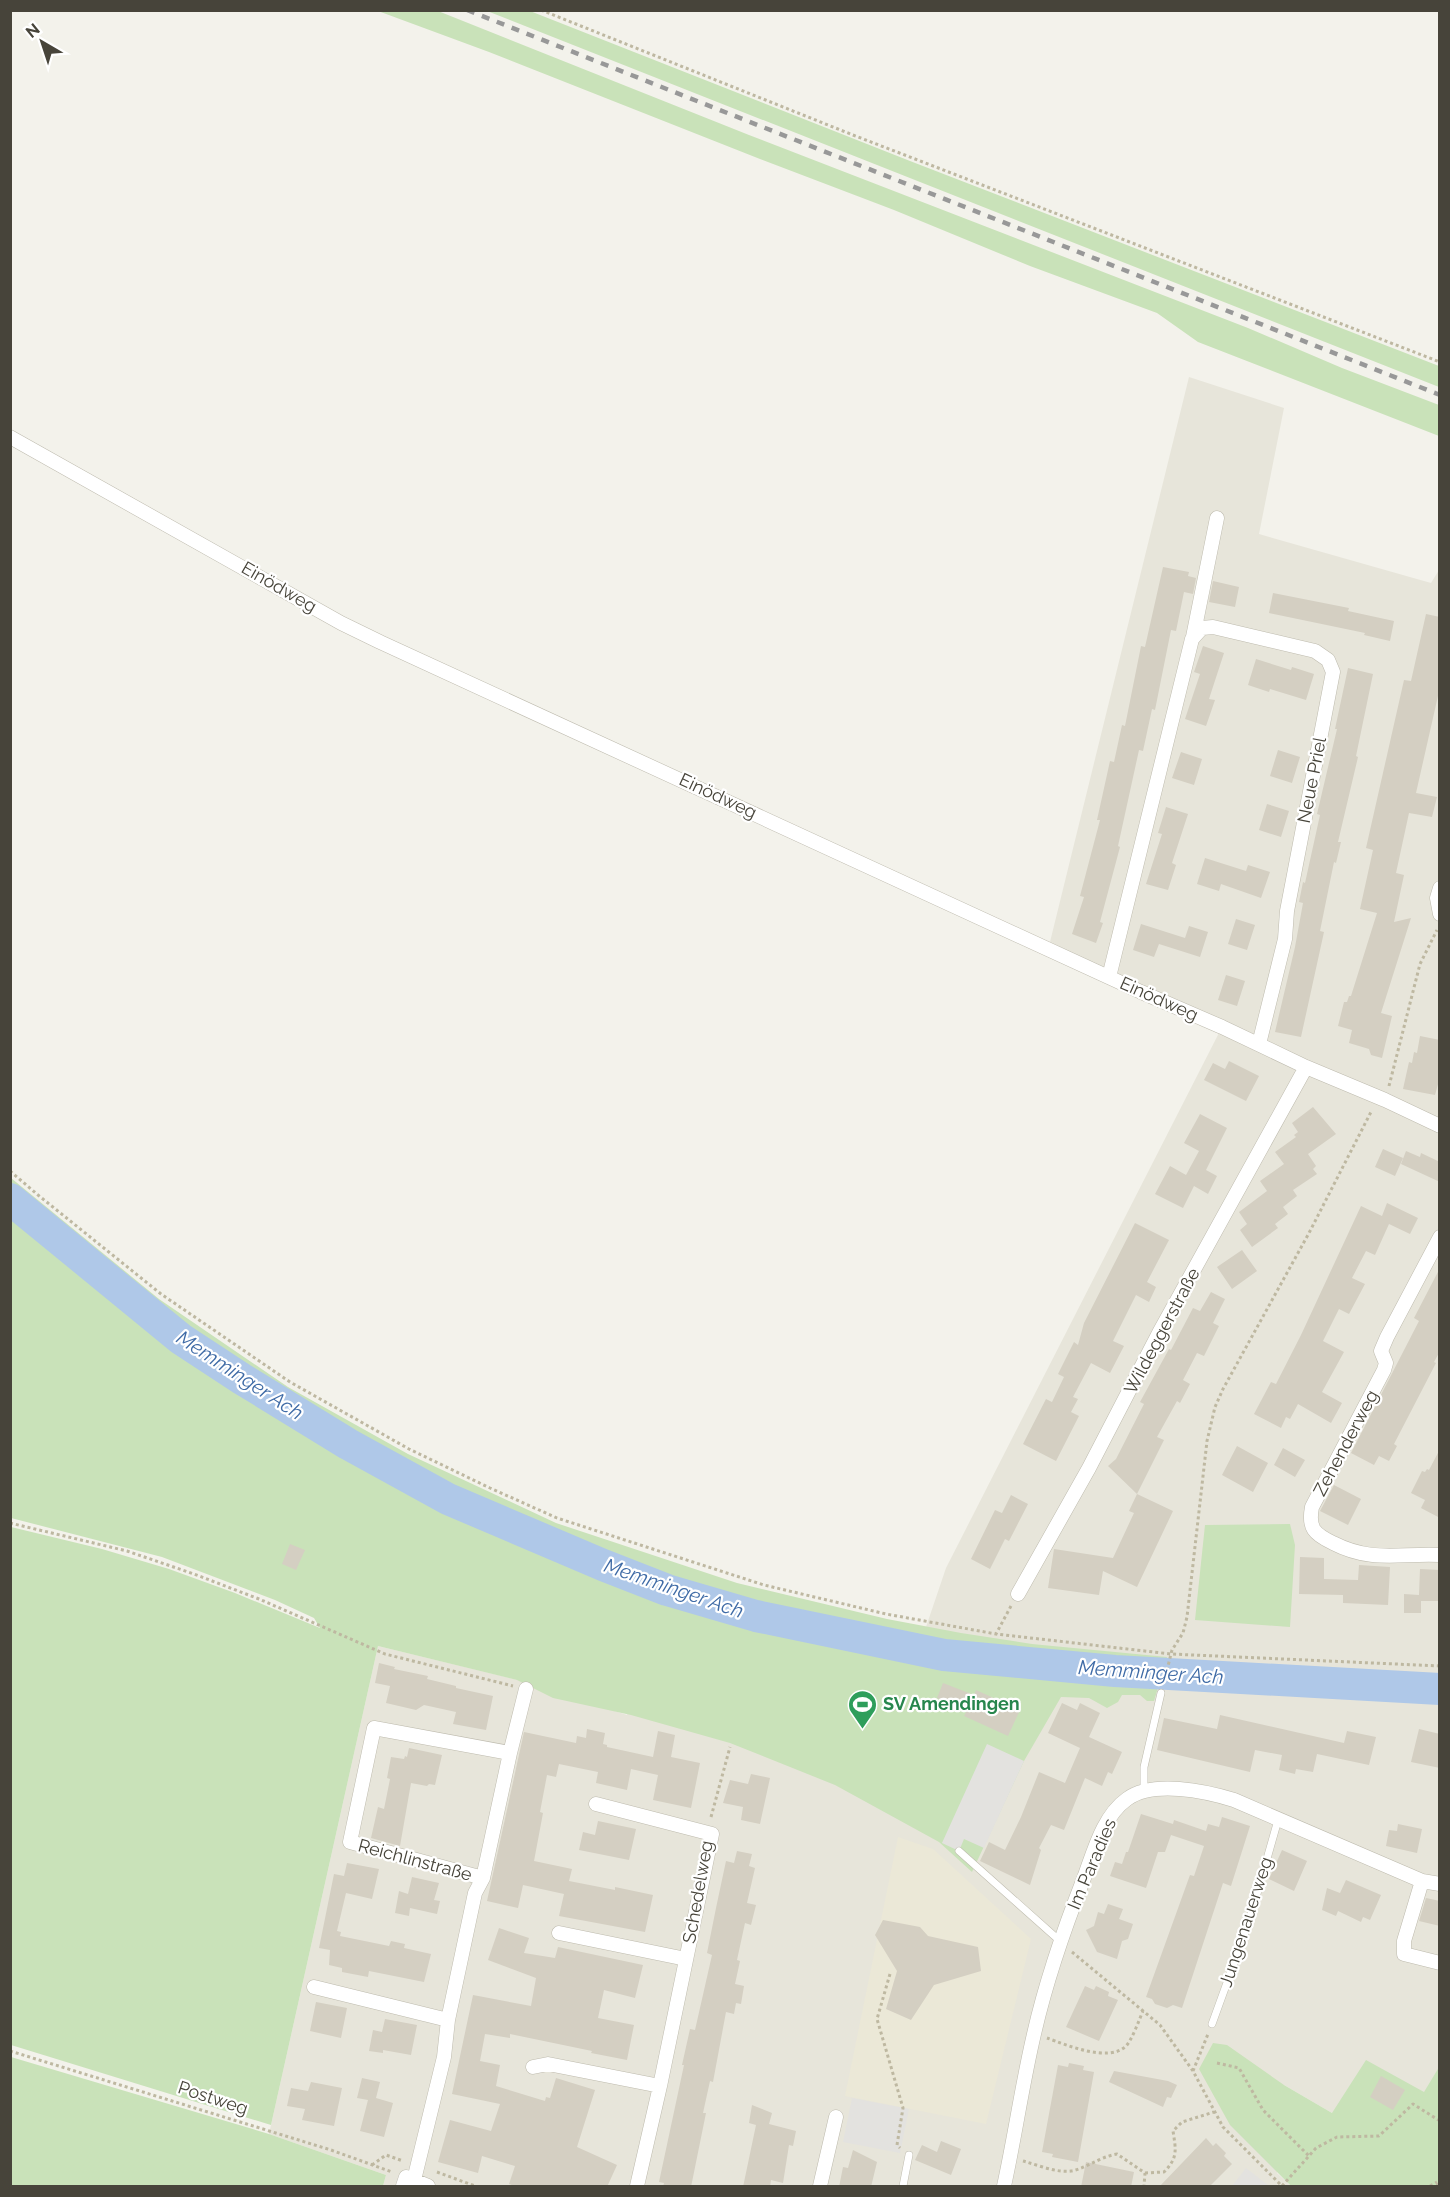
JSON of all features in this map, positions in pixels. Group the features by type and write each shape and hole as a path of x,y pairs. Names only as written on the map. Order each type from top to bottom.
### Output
{"street":[{"name":"Einödweg","path":"10,437 351,627 1109,977 1440,1126"},
{"path":"1109,977 1192,639 1217,518"},
{"name":"Neue Priel","path":"1192,639 1202,628 1213,627 1315,651 1328,660 1333,672 1287,911 1285,939 1259,1044"},
{"path":"1438,893 1440,914"},
{"name":"Wildeggerstraße","path":"1018,1594 1080,1486 1159,1333 1306,1067"},
{"name":"Zehenderweg","path":"1440,1237 1387,1337 1381,1352 1386,1363 1384,1370 1312,1507 1309,1520 1311,1528 1324,1539 1350,1551 1369,1556 1440,1555"},
{"name":"Reichlinstraße","path":"408,2181 444,2057 448,2020 476,1893 483,1878 526,1689"},
{"name":"Reichlinstraße","path":"483,1878 350,1842 374,1728 510,1753"},
{"name":"Im Paradies","path":"1004,2187 1034,2034 1060,1941 1097,1842 1116,1809 1128,1798 1144,1791 1167,1789 1212,1793 1234,1800 1422,1881 1440,1884"},
{"name":"Schedelweg","path":"596,1804 712,1834 637,2187"},
{"path":"1422,1881 1404,1941 1404,1954 1440,1963"},
{"name":"Schedelweg","path":"559,1933 686,1959"},
{"path":"314,1987 448,2020"},
{"path":"533,2067 548,2064 660,2086"},
{"path":"820,2187 836,2117"},
{"path":"408,2181 428,2187"}],"lane":[{"path":"1144,1791 1144,1767 1161,1693"},
{"name":"Jungenauerweg","path":"1212,2024 1250,1922 1278,1820"},
{"path":"958,1851 1060,1941"},
{"path":"903,2187 909,2155"}],"path":[{"path":"541,10 853,135 1440,362"},
{"path":"1161,1693 1171,1654 1187,1617 1207,1441 1215,1407 1382,1099 1420,963 1440,924"},
{"path":"10,1170 161,1294 290,1382 409,1449 557,1518 764,1585 886,1614 996,1634 1171,1654 1440,1665"},
{"path":"10,1523 127,1551 194,1574 259,1599 385,1654 526,1689"},
{"path":"996,1634 1018,1594"},
{"path":"712,1834 710,1821 730,1747"},
{"path":"1060,1941 1160,2025 1193,2071 1223,2127 1282,2186 1316,2148 1337,2137 1379,2136 1413,2104 1440,2121"},
{"path":"890,1974 877,2019 903,2108 897,2145 909,2155"},
{"path":"1034,2034 1082,2049 1110,2054 1126,2046 1143,2012"},
{"path":"1193,2071 1212,2024"},
{"name":"Postweg","path":"10,2050 331,2150 408,2181"},
{"path":"1217,2063 1239,2068 1263,2110 1309,2156"},
{"path":"1010,2157 1050,2169 1071,2171 1105,2156 1117,2154 1145,2173 1164,2172 1173,2164 1177,2154 1173,2131 1182,2122 1215,2112"},
{"path":"1144,2187 1145,2173"},
{"path":"1431,2187 1438,2183"}],"shaded area":[{"path":"1189,377 1284,408 1259,534 1431,583 1439,570 1439,2067 1424,2093 1332,2113 1284,2085 1277,2173 1291,2186 383,2186 386,2175 269,2134 378,1646 526,1682 627,1715 676,1564 736,1584 870,1617 926,1627 946,1568 1222,1027 1050,942"},
{"path":"987,1744 1024,1761 984,1848 964,1839 959,1851 942,1843"},
{"path":"898,1837 933,1849 1031,1939 986,2124 845,2096"},
{"path":"852,2098 909,2109 900,2153 843,2142"},
{"path":"1246,2168 1268,2185 1232,2186"}],"green space":[{"path":"378,11 438,11 749,135 1248,328 1342,368 1439,405 1439,436 1198,342 1157,313 1030,266 894,210"},
{"path":"487,11 530,11 1439,366 1439,387"},
{"path":"11,1178 159,1299 288,1387 408,1454 556,1523 737,1583 887,1619 1032,1644 1167,1657 1154,1701 1147,1701 1140,1695 1122,1695 1118,1702 1107,1708 1089,1698 1061,1697 1024,1761 972,1872 939,1842 835,1785 730,1743 631,1715 553,1698 517,1680 378,1646 271,2125 11,2045 11,1527 102,1549 169,1569 320,1628 314,1618 275,1600 162,1557 11,1518"},
{"path":"1290,1524 1295,1545 1290,1627 1195,1620 1205,1525"},
{"path":"1213,2043 1227,2045 1284,2085 1332,2113 1366,2060 1424,2092 1439,2067 1439,2186 1291,2186 1230,2125 1199,2069"},
{"path":"11,2057 269,2134 386,2175 383,2186 11,2186"}],"building":[{"path":"1163,567 1189,572 1188,576 1196,578 1193,594 1184,592 1176,631 1171,630 1155,710 1152,709 1143,751 1139,750 1118,846 1120,847 1100,922 1103,923 1096,943 1072,934 1084,897 1080,896 1100,820 1097,820 1110,761 1114,762 1122,725 1125,726 1141,646 1145,647"},
{"path":"1213,581 1239,587 1235,607 1209,602"},
{"path":"1273,593 1349,608 1348,611 1394,621 1390,641 1364,635 1365,633 1269,613"},
{"path":"1426,614 1440,617 1440,687 1416,793 1437,797 1432,817 1409,813 1396,873 1404,875 1394,922 1411,918 1381,1013 1392,1016 1382,1058 1371,1055 1369,1049 1349,1043 1352,1030 1338,1026 1344,1002 1347,1002 1351,996 1377,913 1360,909 1373,850 1366,848 1404,680 1411,681"},
{"path":"1203,646 1224,653 1209,699 1215,700 1206,726 1185,719 1200,674 1194,672"},
{"path":"1256,659 1291,670 1292,667 1314,674 1306,700 1248,685"},
{"path":"1348,668 1373,674 1356,756 1358,757 1338,842 1341,842 1336,863 1334,862 1320,931 1324,932 1301,1037 1275,1032 1295,947 1303,903 1299,902 1320,815 1317,814 1337,729 1335,729"},
{"path":"1278,750 1300,757 1292,783 1270,776"},
{"path":"1181,752 1202,759 1194,785 1172,778"},
{"path":"1267,804 1289,811 1281,837 1259,830"},
{"path":"1166,807 1188,814 1172,863 1176,865 1168,890 1146,884 1162,834 1158,833"},
{"path":"1205,858 1246,871 1248,865 1270,872 1261,898 1221,884 1219,891 1197,884"},
{"path":"1236,919 1255,925 1247,950 1228,944"},
{"path":"1141,924 1185,938 1189,926 1208,932 1200,957 1159,944 1154,957 1133,950"},
{"path":"1226,975 1245,981 1237,1006 1218,1000"},
{"path":"1420,1036 1440,1040 1440,1077 1435,1095 1403,1089 1409,1062 1412,1063 1414,1052 1417,1053"},
{"path":"1229,1061 1259,1076 1246,1101 1204,1080 1213,1063 1225,1069"},
{"path":"1313,1107 1336,1134 1308,1154 1316,1166 1313,1169 1317,1174 1293,1190 1297,1196 1283,1207 1288,1214 1275,1224 1278,1228 1252,1247 1240,1230 1247,1224 1239,1212 1267,1191 1260,1181 1284,1164 1275,1152 1296,1137 1294,1135 1298,1132 1292,1123"},
{"path":"1200,1114 1227,1128 1206,1170 1217,1176 1208,1194 1194,1186 1183,1208 1155,1194 1170,1166 1186,1175 1199,1151 1184,1143"},
{"path":"1383,1149 1403,1158 1395,1176 1375,1167"},
{"path":"1406,1151 1420,1157 1421,1153 1440,1162 1440,1182 1401,1164"},
{"path":"1387,1203 1418,1218 1410,1234 1389,1224 1375,1255 1366,1251 1352,1278 1365,1284 1349,1314 1339,1309 1323,1341 1344,1352 1322,1392 1342,1403 1331,1423 1298,1404 1290,1419 1286,1417 1281,1428 1254,1414 1271,1382 1276,1384 1361,1206 1382,1216"},
{"path":"1135,1223 1169,1240 1147,1282 1156,1287 1149,1302 1136,1295 1113,1341 1124,1346 1110,1373 1091,1363 1073,1397 1078,1399 1071,1412 1079,1416 1056,1461 1023,1444 1046,1399 1052,1402 1064,1377 1058,1374 1074,1342 1078,1345 1084,1323"},
{"path":"1242,1250 1257,1271 1232,1289 1217,1267"},
{"path":"1440,1268 1440,1351 1434,1362 1436,1363 1394,1444 1397,1446 1389,1461 1379,1456 1374,1465 1351,1453 1419,1321 1414,1318"},
{"path":"1211,1292 1225,1299 1213,1323 1219,1326 1204,1356 1197,1353 1183,1380 1190,1384 1180,1403 1177,1401 1157,1437 1164,1440 1137,1494 1108,1466 1116,1459 1144,1404 1140,1402 1193,1308 1200,1311"},
{"path":"1237,1446 1268,1463 1253,1492 1222,1475"},
{"path":"1283,1448 1305,1460 1295,1477 1274,1465"},
{"path":"1440,1449 1440,1518 1421,1508 1425,1500 1411,1493 1422,1471 1429,1470"},
{"path":"1334,1485 1361,1499 1348,1525 1320,1511"},
{"path":"1137,1494 1173,1511 1137,1587 1103,1571 1099,1595 1048,1588 1054,1549 1113,1558 1134,1513 1129,1511"},
{"path":"1011,1495 1028,1504 1009,1541 1005,1539 990,1569 971,1559 995,1510 1002,1513"},
{"path":"290,1544 305,1550 296,1570 282,1564"},
{"path":"1300,1557 1324,1558 1324,1579 1358,1580 1359,1565 1390,1567 1388,1605 1343,1603 1343,1595 1299,1594"},
{"path":"1420,1569 1440,1570 1440,1601 1421,1601 1421,1613 1404,1613 1404,1594 1419,1595"},
{"path":"379,1663 395,1667 394,1669 428,1676 427,1679 456,1686 456,1688 493,1696 486,1730 453,1724 456,1712 424,1705 416,1710 386,1703 390,1686 375,1683"},
{"path":"943,1683 974,1695 976,1690 1020,1710 1008,1736 964,1716 967,1710 937,1698"},
{"path":"1062,1703 1077,1710 1080,1703 1100,1713 1089,1737 1122,1752 1112,1774 1108,1772 1102,1786 1085,1778 1064,1830 1051,1825 1039,1848 1041,1850 1030,1885 980,1861 989,1842 1005,1850 1039,1772 1065,1783 1080,1748 1048,1733"},
{"path":"1220,1715 1344,1743 1347,1731 1376,1737 1369,1765 1317,1754 1313,1772 1296,1769 1295,1774 1279,1770 1282,1755 1255,1750 1250,1772 1157,1750 1164,1718 1217,1729"},
{"path":"587,1729 605,1733 603,1744 607,1747 653,1757 658,1731 675,1735 671,1757 700,1763 691,1808 653,1800 658,1775 631,1769 627,1790 596,1783 598,1772 559,1764 556,1777 547,1775 534,1861 572,1869 569,1881 653,1895 645,1932 559,1916 564,1894 523,1885 518,1908 487,1901 524,1732 576,1743 577,1736 586,1738"},
{"path":"1419,1729 1440,1734 1440,1768 1411,1762"},
{"path":"409,1748 442,1755 435,1785 411,1783 400,1846 371,1838 378,1807 384,1809 390,1779 387,1778 391,1757 404,1759 405,1756 407,1757"},
{"path":"751,1774 770,1778 760,1824 741,1820 743,1807 723,1803 730,1780 748,1784"},
{"path":"1141,1814 1173,1824 1174,1820 1206,1831 1208,1824 1219,1827 1222,1817 1250,1826 1231,1886 1223,1883 1182,2008 1173,2005 1167,2008 1155,2004 1152,1999 1146,1997 1190,1875 1194,1876 1204,1846 1171,1835 1165,1852 1158,1852 1146,1888 1110,1876 1115,1862 1122,1864 1128,1852"},
{"path":"598,1821 636,1829 629,1860 579,1850 583,1832 595,1835"},
{"path":"1398,1824 1422,1829 1417,1853 1386,1846 1389,1830 1397,1831"},
{"path":"1282,1850 1307,1861 1294,1891 1269,1879"},
{"path":"737,1851 752,1854 749,1866 755,1868 747,1903 756,1905 751,1925 745,1923 737,1960 740,1961 735,1984 744,1986 741,2004 736,2003 734,2014 726,2012 713,2082 710,2081 703,2113 706,2113 691,2187 663,2187 664,2183 659,2182 690,2029 695,2030 712,1955 707,1953 726,1861 734,1863"},
{"path":"347,1863 379,1869 372,1899 346,1893 337,1931 341,1932 340,1936 389,1946 391,1941 405,1944 404,1948 431,1954 424,1982 369,1971 368,1977 342,1972 342,1968 329,1965 330,1950 319,1948 334,1874 344,1876"},
{"path":"412,1877 439,1883 434,1900 440,1901 437,1914 410,1908 409,1916 395,1913 399,1891 408,1894"},
{"path":"1346,1880 1381,1895 1370,1920 1363,1917 1361,1922 1338,1911 1336,1916 1322,1910 1327,1888 1340,1893"},
{"path":"1426,1898 1440,1901 1440,1926 1419,1921"},
{"path":"1108,1904 1123,1909 1119,1919 1133,1924 1128,1939 1122,1941 1117,1959 1097,1952 1086,1930 1094,1926 1098,1912 1104,1914"},
{"path":"883,1920 920,1927 928,1936 978,1947 981,1971 934,1985 911,2020 886,2009 897,1971 875,1935"},
{"path":"499,1928 529,1938 524,1953 555,1958 558,1947 643,1965 635,1998 604,1990 598,2018 634,2025 627,2060 510,2034 510,2038 485,2034 480,2061 500,2065 496,2086 545,2101 546,2097 550,2098 556,2078 595,2090 577,2147 617,2165 607,2187 517,2187 509,2184 515,2166 482,2156 478,2173 438,2162 450,2120 491,2131 500,2104 452,2094 473,1995 531,2006 536,1978 488,1960"},
{"path":"1085,1986 1094,1990 1096,1986 1109,1992 1108,1996 1118,2000 1099,2041 1066,2027"},
{"path":"316,2002 347,2008 341,2038 310,2031"},
{"path":"385,2019 417,2025 411,2055 383,2050 383,2053 369,2051 373,2030 382,2032"},
{"path":"1069,2063 1084,2066 1083,2070 1094,2072 1078,2162 1052,2157 1053,2154 1042,2152 1058,2065 1068,2067"},
{"path":"1114,2071 1168,2081 1177,2085 1171,2098 1167,2097 1163,2107 1109,2082"},
{"path":"1381,2076 1405,2090 1393,2110 1370,2097"},
{"path":"362,2078 380,2082 376,2098 393,2103 384,2137 360,2131 368,2100 357,2098"},
{"path":"311,2082 342,2088 334,2126 302,2120 305,2109 287,2106 291,2088 308,2091"},
{"path":"752,2105 772,2113 769,2124 796,2131 793,2146 789,2145 783,2183 771,2180 770,2187 743,2187 756,2125 749,2123"},
{"path":"1206,2138 1213,2146 1216,2143 1226,2153 1224,2156 1232,2164 1209,2187 1159,2187"},
{"path":"941,2141 961,2149 951,2175 915,2160 922,2145 937,2152"},
{"path":"853,2150 877,2162 871,2187 839,2187 843,2167 848,2168"},
{"path":"1086,2162 1134,2172 1131,2187 1081,2187"}],"waterway":[{"name":"Memminger Ach","path":"10,1199 181,1339 348,1444 448,1499 667,1590 756,1616 944,1655 1115,1671 1440,1689"}],"railway":[{"path":"467,10 1440,395"}],"place":[{"name":"SV Amendingen","path":"862,1730"}]}
